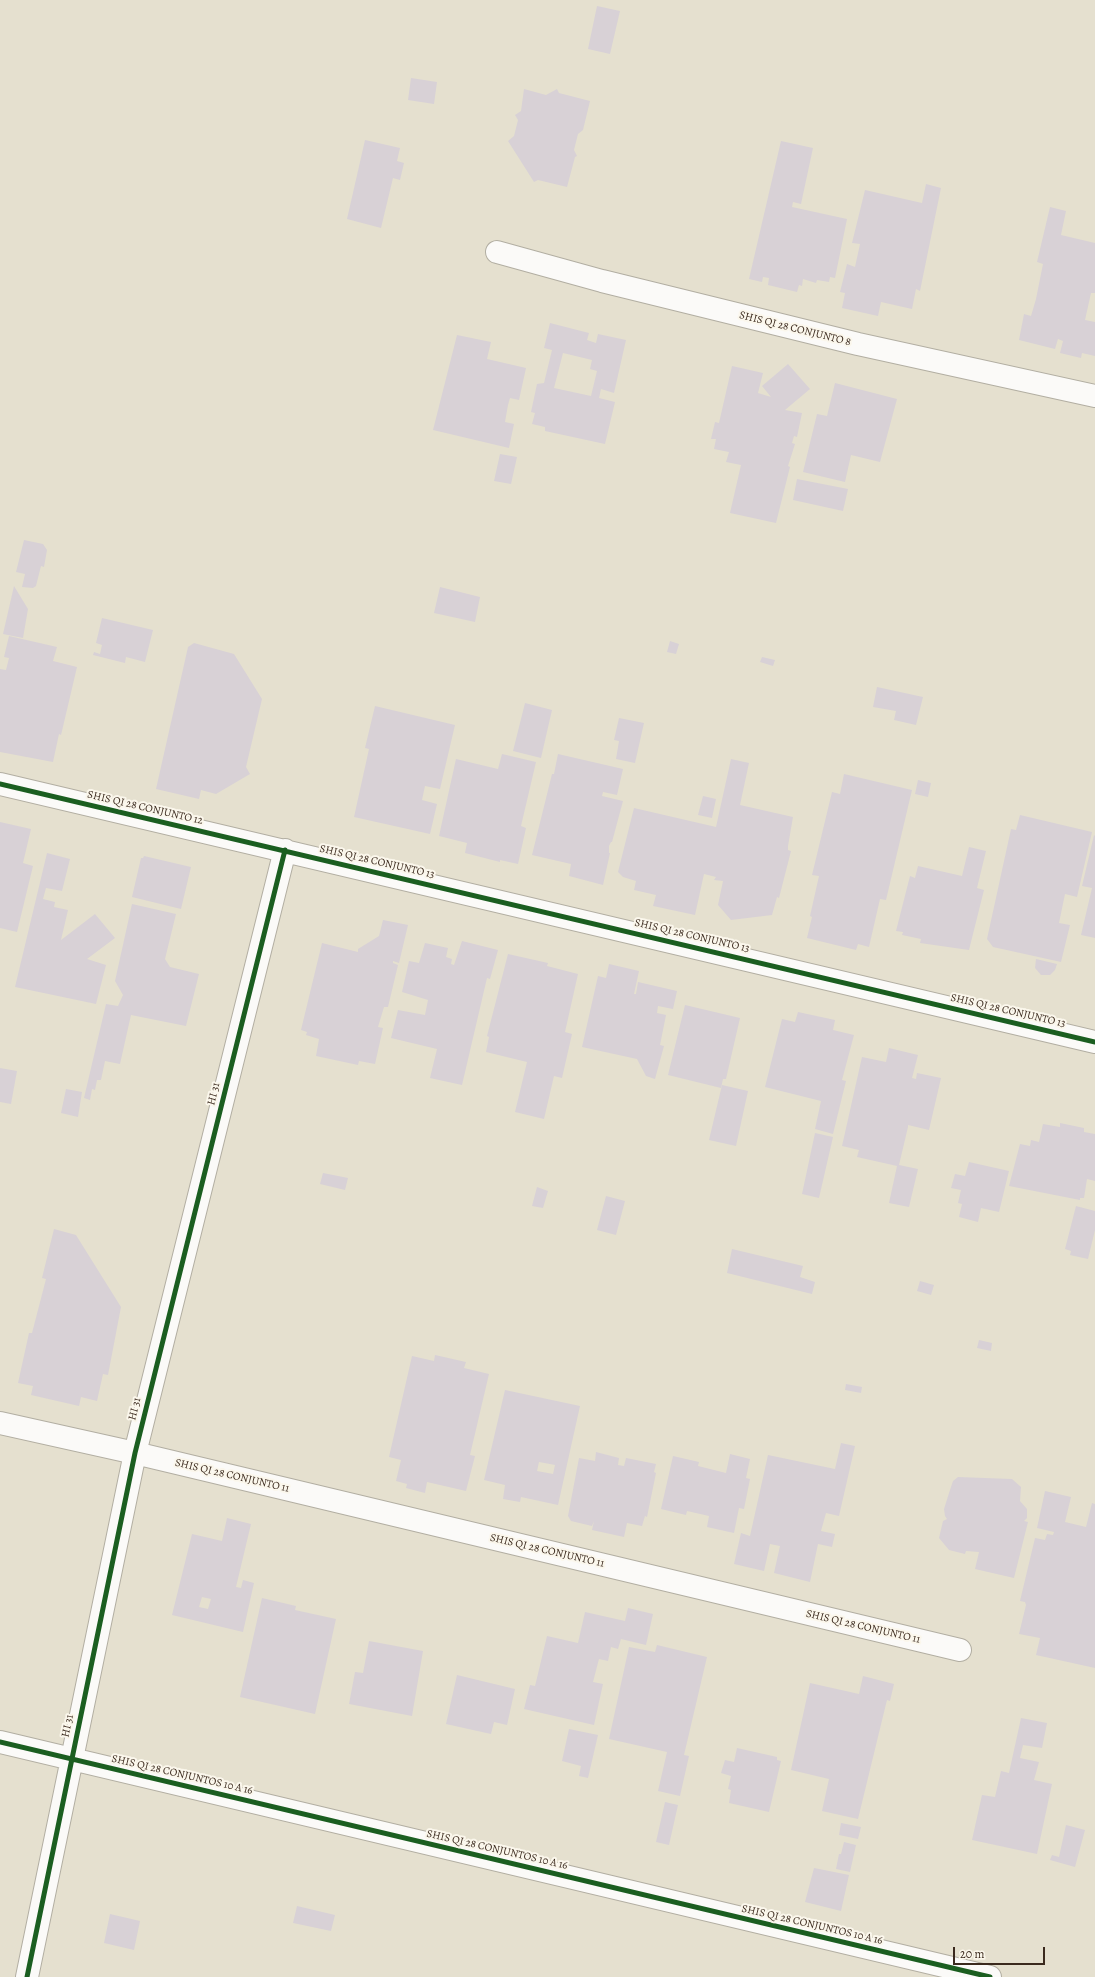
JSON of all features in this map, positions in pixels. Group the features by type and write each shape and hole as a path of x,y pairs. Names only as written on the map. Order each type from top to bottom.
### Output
{"street":[{"name":"SHIS QI 28 CONJUNTO 8","path":"497,252 609,283 858,344 1095,396"},
{"name":"SHIS QI 28 CONJUNTO 12","path":"0,784 285,850"},
{"name":"SHIS QI 28 CONJUNTO 13","path":"285,850 1095,1042"},
{"name":"HI 31","path":"26,1977 135,1453 285,850"},
{"name":"SHIS QI 28 CONJUNTO 11","path":"0,1423 135,1453 960,1650"},
{"name":"SHIS QI 28 CONJUNTOS 10 A 16","path":"0,1742 990,1977"}],"building":[{"path":"597,6 620,11 610,54 588,49"},
{"path":"411,78 437,82 434,104 408,100"},
{"path":"524,89 546,95 557,89 559,93 590,101 583,130 578,134 574,150 577,156 575,157 567,187 538,180 534,182 508,141 514,136 518,120 515,115 521,111"},
{"path":"365,140 400,148 397,161 404,163 400,180 393,178 381,228 347,219"},
{"path":"781,141 813,148 801,204 793,202 792,207 847,219 835,278 830,277 829,282 817,280 816,283 803,279 802,286 799,285 797,292 768,285 769,278 763,277 762,282 749,279"},
{"path":"926,184 941,188 920,291 916,289 912,309 881,302 878,316 842,308 845,293 840,292 847,264 855,267 860,244 852,243 865,190 922,203"},
{"path":"1050,207 1066,211 1061,235 1095,243 1095,293 1091,293 1085,320 1095,322 1095,356 1082,353 1081,358 1060,353 1063,341 1058,339 1055,349 1019,340 1024,314 1031,316 1036,299 1043,264 1037,262"},
{"path":"550,323 589,333 587,340 596,343 598,334 626,340 614,393 601,389 599,398 615,402 605,444 545,431 545,427 532,424 535,413 531,412 537,384 544,383 552,350 544,348","holes":["563,353 592,360 590,369 597,371 591,396 554,388"]},
{"path":"457,335 491,342 487,359 526,368 519,400 510,398 508,405 505,422 514,424 509,448 433,430"},
{"path":"788,364 810,389 785,410 802,413 797,437 794,436 792,443 795,444 788,466 790,467 776,523 730,513 741,465 726,462 729,452 714,449 716,439 711,439 715,422 719,423 732,366 763,373 758,393 771,397 762,386"},
{"path":"835,383 897,399 880,462 851,455 845,482 803,472 817,414 827,416"},
{"path":"500,454 517,457 511,484 494,481"},
{"path":"797,479 848,489 843,511 793,500"},
{"path":"24,540 43,544 47,550 44,567 41,566 36,586 33,588 22,587 25,574 16,572"},
{"path":"14,586 28,609 23,638 3,634"},
{"path":"440,587 480,597 475,622 434,613"},
{"path":"102,618 153,630 145,662 126,657 125,663 93,655 94,652 100,654 102,645 96,643"},
{"path":"9,636 57,647 53,661 77,667 53,762 0,752 0,669 6,670 9,658 4,657"},
{"path":"670,641 679,644 676,654 667,652"},
{"path":"194,643 234,654 262,699 246,767 250,774 216,794 201,790 199,799 156,789 188,647"},
{"path":"762,657 775,660 773,666 760,662"},
{"path":"877,687 923,697 916,725 894,720 896,711 873,707"},
{"path":"525,703 552,710 541,758 513,751"},
{"path":"375,706 455,725 440,789 425,786 422,800 437,804 430,834 354,817 369,749 365,748"},
{"path":"619,718 644,723 635,763 616,759 619,741 614,740"},
{"path":"502,754 536,762 521,826 526,828 518,864 500,860 500,862 465,853 467,843 439,836 456,759 498,769"},
{"path":"558,754 623,769 617,795 603,792 602,796 623,801 612,842 609,846 610,853 603,885 569,876 571,864 532,855"},
{"path":"731,759 749,763 740,805 793,817 788,846 788,850 791,851 779,898 777,897 772,915 731,920 718,905 723,881 714,880 716,877 704,874 695,915 653,906 656,895 634,890 636,881 623,877 618,872 634,808 716,827"},
{"path":"844,774 912,790 886,900 880,899 869,947 858,944 856,950 807,938 812,917 810,916 819,876 812,875 832,792 840,794"},
{"path":"918,780 931,783 928,797 915,794"},
{"path":"703,796 716,799 712,818 698,815"},
{"path":"1020,815 1092,832 1077,897 1065,894 1059,923 1070,925 1061,962 993,947 987,939 1011,829 1016,830"},
{"path":"0,822 31,829 23,863 33,866 17,932 0,928"},
{"path":"1094,835 1095,938 1081,935 1092,888 1082,886"},
{"path":"969,847 986,851 977,888 984,890 969,950 920,943 921,939 902,935 903,932 896,931 910,876 915,878 918,866 962,876"},
{"path":"47,853 70,859 62,891 46,888 43,899 55,902 54,907 68,910 61,940 95,914 115,938 87,959 106,965 96,1004 15,987"},
{"path":"144,856 191,867 181,909 132,897 141,858"},
{"path":"132,904 176,914 165,959 170,967 199,974 186,1026 131,1015 120,1064 105,1061 101,1080 97,1080 95,1090 92,1089 90,1100 84,1098 106,1004 118,1006 123,995 115,981"},
{"path":"383,920 408,925 399,963 393,961 393,963 398,965 388,1007 384,1007 378,1027 383,1028 375,1064 359,1061 358,1065 316,1056 319,1039 306,1035 307,1032 301,1030 322,943 358,952 358,949 379,936"},
{"path":"462,941 498,950 490,979 487,978 462,1085 430,1078 437,1049 391,1038 398,1010 425,1015 428,1000 402,992 409,961 419,963 425,943 448,948 446,957 452,959 451,964 454,965"},
{"path":"508,954 548,963 547,966 578,974 565,1032 572,1034 562,1078 554,1076 544,1119 515,1112 527,1062 486,1052 489,1037 487,1036"},
{"path":"1036,959 1057,964 1055,970 1050,975 1041,975 1035,968"},
{"path":"609,964 639,971 634,994 636,994 638,982 677,991 673,1009 658,1006 657,1013 666,1015 660,1045 664,1046 655,1079 646,1076 637,1059 582,1047 598,976 606,978"},
{"path":"685,1005 740,1018 726,1079 723,1079 721,1088 668,1075"},
{"path":"798,1012 835,1020 833,1030 854,1035 842,1080 846,1081 833,1134 815,1129 821,1101 765,1087 782,1019 795,1022"},
{"path":"889,1048 918,1055 912,1078 916,1079 917,1073 941,1078 929,1130 908,1125 899,1165 918,1169 909,1207 889,1203 897,1166 857,1157 859,1150 842,1146 862,1057 886,1062"},
{"path":"0,1068 17,1071 11,1104 0,1102"},
{"path":"722,1085 748,1091 736,1146 709,1140"},
{"path":"66,1089 82,1092 78,1117 61,1113"},
{"path":"1060,1123 1084,1128 1084,1132 1095,1134 1095,1181 1087,1179 1084,1198 1080,1198 1080,1200 1009,1186 1020,1144 1030,1146 1031,1140 1039,1142 1043,1124 1060,1127"},
{"path":"815,1133 833,1137 819,1198 802,1194"},
{"path":"969,1162 1009,1171 999,1212 981,1208 978,1222 959,1217 962,1204 958,1203 961,1190 951,1188 955,1174 965,1176"},
{"path":"323,1173 348,1178 345,1190 320,1184"},
{"path":"537,1187 548,1191 543,1208 532,1206"},
{"path":"606,1196 625,1201 616,1235 597,1230"},
{"path":"1076,1206 1095,1211 1095,1230 1088,1259 1070,1255 1071,1251 1065,1249"},
{"path":"54,1229 76,1235 121,1307 108,1375 103,1374 97,1401 81,1397 79,1406 31,1395 33,1386 18,1383 29,1333 32,1333 46,1279 42,1278"},
{"path":"732,1249 803,1266 800,1277 815,1282 812,1294 727,1273"},
{"path":"920,1281 934,1285 931,1295 917,1291"},
{"path":"979,1340 992,1343 991,1351 977,1348"},
{"path":"435,1355 466,1362 464,1368 489,1374 470,1455 475,1456 466,1491 427,1482 425,1493 406,1488 407,1484 396,1481 401,1460 389,1457 412,1356 434,1361"},
{"path":"846,1384 862,1387 861,1393 845,1390"},
{"path":"505,1390 580,1406 558,1505 521,1497 520,1502 503,1499 505,1485 484,1480","holes":["539,1462 555,1465 553,1474 537,1471"]},
{"path":"841,1443 855,1446 839,1516 826,1513 821,1531 835,1534 832,1547 818,1544 810,1582 774,1573 780,1546 770,1544 764,1571 734,1564 741,1533 750,1536 768,1455 835,1469"},
{"path":"596,1452 619,1458 618,1465 624,1466 626,1458 656,1464 654,1472 656,1473 647,1517 645,1516 642,1526 627,1523 624,1537 592,1530 594,1521 592,1526 571,1521 568,1516 579,1458 595,1461"},
{"path":"730,1454 750,1459 746,1478 750,1479 744,1509 739,1508 734,1533 707,1527 709,1516 687,1511 686,1515 661,1509 673,1456 699,1462 698,1466 726,1473"},
{"path":"958,1477 1012,1479 1021,1487 1020,1501 1027,1509 1027,1518 1024,1521 1028,1522 1014,1578 975,1569 979,1552 966,1551 965,1554 949,1550 939,1538 943,1521 947,1519 944,1509 953,1481"},
{"path":"1045,1491 1071,1497 1065,1522 1086,1527 1092,1503 1095,1504 1095,1668 1036,1655 1040,1638 1019,1634 1026,1605 1025,1602 1020,1601 1035,1538 1045,1540 1047,1534 1053,1535 1054,1532 1037,1528"},
{"path":"227,1518 251,1524 236,1587 241,1588 243,1580 254,1583 243,1632 172,1615 192,1534 222,1541","holes":["202,1597 211,1599 208,1609 199,1607"]},
{"path":"262,1598 296,1606 295,1610 336,1619 315,1714 240,1697"},
{"path":"628,1608 653,1614 646,1645 621,1639 618,1649 611,1647 608,1661 599,1659 593,1682 603,1684 594,1725 524,1709 530,1685 535,1686 547,1636 578,1643 585,1612 625,1621"},
{"path":"369,1641 423,1651 412,1716 349,1704 355,1672 363,1673"},
{"path":"657,1645 707,1657 684,1755 689,1756 680,1796 658,1791 667,1752 609,1739 629,1647 655,1652"},
{"path":"457,1675 515,1689 507,1725 494,1722 491,1734 446,1724"},
{"path":"863,1676 894,1684 890,1701 887,1700 858,1819 822,1811 829,1779 791,1770 810,1683 859,1694"},
{"path":"1021,1718 1047,1723 1042,1748 1023,1745 1020,1758 1039,1762 1034,1780 1052,1784 1037,1854 972,1840 982,1795 995,1797 1001,1771 1009,1773"},
{"path":"569,1729 598,1735 588,1778 579,1776 581,1766 562,1761"},
{"path":"737,1748 777,1757 777,1760 781,1761 769,1812 729,1803 731,1790 728,1789 731,1776 721,1773 725,1760 734,1762"},
{"path":"665,1802 678,1805 669,1845 656,1842"},
{"path":"841,1823 861,1827 858,1839 839,1835"},
{"path":"1066,1825 1085,1830 1075,1867 1050,1860 1052,1855 1059,1857"},
{"path":"844,1842 856,1845 850,1872 836,1869 839,1854 841,1854"},
{"path":"814,1868 849,1875 841,1911 805,1902"},
{"path":"297,1906 335,1915 331,1931 293,1923"},
{"path":"110,1914 140,1921 134,1950 104,1943"}],"cycle path":[{"path":"0,784 1095,1042"},
{"path":"27,1977 135,1453 285,850"},
{"path":"0,1742 990,1977"}]}
